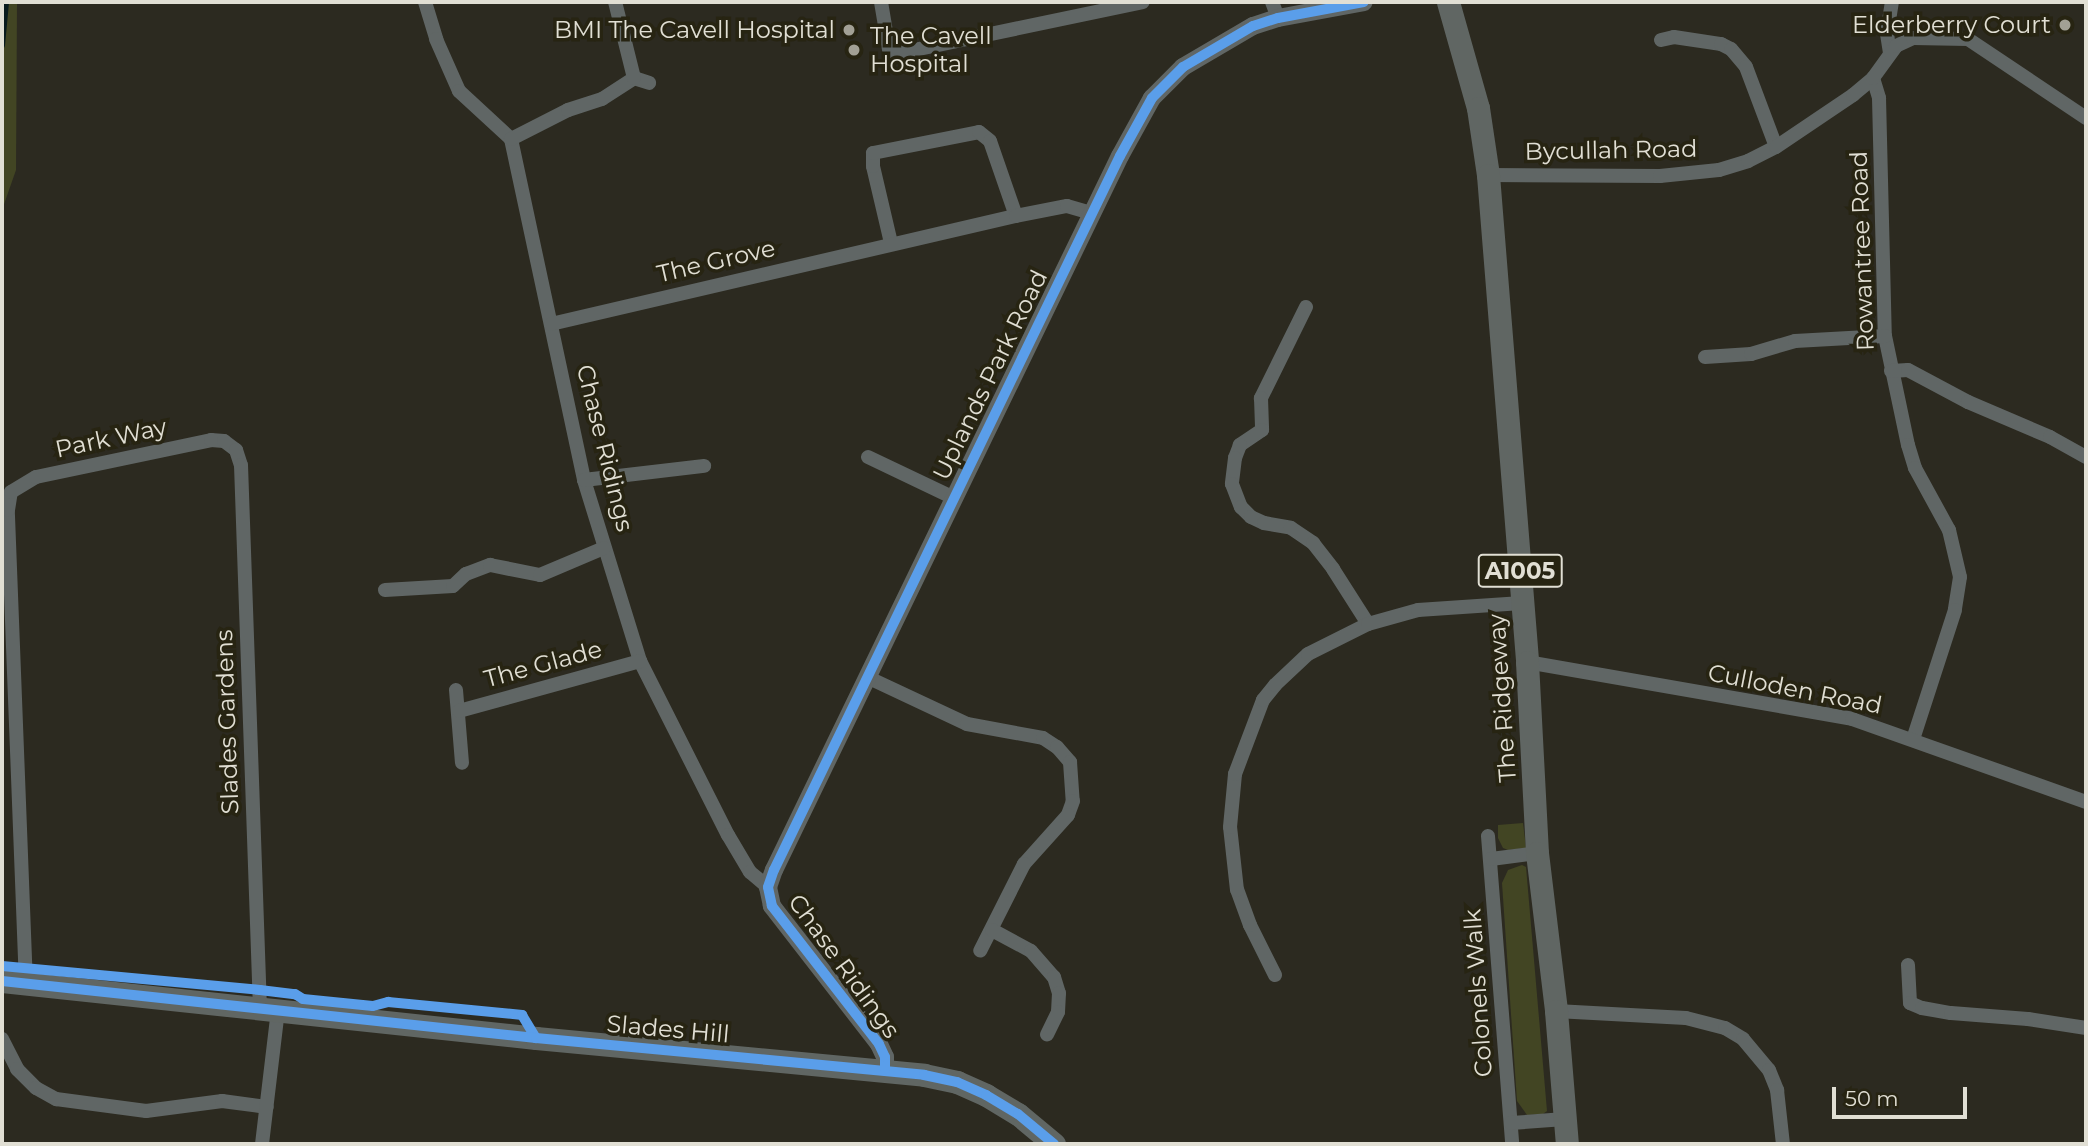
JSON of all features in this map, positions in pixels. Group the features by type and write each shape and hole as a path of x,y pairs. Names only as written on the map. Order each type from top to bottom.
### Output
{"main road":[{"name":"The Ridgeway","path":"1448,2 1478,108 1488,175 1527,662 1537,853 1556,1012 1567,1144"},
{"name":"Slades Hill","path":"2,981 885,1070 957,1082 1018,1114 1048,1142"}],"street":[{"path":"425,2 436,39 459,91 511,139 568,110 602,99 634,78"},
{"path":"615,2 634,78"},
{"path":"881,2 890,55 1143,2"},
{"name":"Uplands Park Road","path":"768,887 1092,213 1152,98 1184,66 1275,10 1364,2"},
{"path":"1890,53 1887,33 1892,2"},
{"path":"1661,40 1674,37 1731,48 1746,67 1776,146"},
{"name":"Bycullah Road","path":"1488,175 1688,174 1748,161 1776,146 1873,78 1896,46 1913,38 1968,39 2086,118"},
{"path":"634,78 649,83"},
{"name":"Rowantree Road","path":"1873,78 1879,98 1885,335 1891,371 1915,468 1949,530 1960,578 1955,610 1913,739"},
{"path":"891,243 873,166 873,153 979,132 989,141 1016,216"},
{"name":"Chase Ridings","path":"511,139 584,480 640,661 727,835 750,872 768,887 772,906 879,1044 885,1057 885,1070"},
{"name":"The Grove","path":"551,324 1016,216 1067,206 1092,213"},
{"path":"1306,307 1261,398 1262,430 1240,445 1235,458 1232,484 1241,507 1251,517 1264,523 1291,528 1313,543 1334,569 1368,624"},
{"path":"1705,357 1751,354 1795,341 1885,335"},
{"path":"1891,371 1908,370 1978,407 2050,438 2086,457"},
{"name":"Park Way","path":"26,985 8,510 11,492 36,477 211,440 224,441"},
{"name":"Slades Gardens","path":"224,441 236,450 241,465 269,1009 267,1107 262,1144"},
{"path":"868,457 954,498"},
{"path":"584,480 704,466"},
{"path":"385,590 453,586 466,574 490,565 540,575 604,548"},
{"path":"1275,975 1250,925 1237,890 1230,827 1235,774 1256,717 1275,685 1308,654 1368,624 1418,610 1522,603"},
{"name":"The Glade","path":"459,711 640,661"},
{"name":"Culloden Road","path":"1527,662 1852,719 2086,802"},
{"path":"869,678 967,724 1043,738 1057,747 1070,762 1073,801 1068,816 1024,864 980,951"},
{"name":"The Glade","path":"456,690 462,763"},
{"name":"Colonels Walk","path":"1489,836 1512,1144"},
{"path":"1491,859 1537,853"},
{"path":"992,930 1031,951 1054,976 1059,993 1058,1013 1047,1035"},
{"path":"1908,965 1910,1003 1922,1008 2050,1021 2086,1028"},
{"path":"1556,1012 1686,1018 1725,1028 1744,1039 1769,1070 1777,1090 1783,1144"},
{"path":"2,1039 17,1069 36,1088 56,1099 146,1111 222,1101 267,1107"},
{"path":"1511,1123 1565,1119"}],"green space":[{"path":"2,2 17,2 16,170 2,210"},
{"path":"1523,823 1526,848 1503,848 1498,838 1498,825"},
{"path":"1522,865 1526,867 1547,1111 1543,1114 1527,1115 1517,1101 1502,883 1508,870"}],"waterway":[{"path":"2,45 6,2"}],"cycle path":[{"path":"885,1070 885,1057 879,1044 772,906 768,887 774,870 1120,156 1152,98 1183,67 1253,26 1278,18 1364,2"},
{"path":"2,966 260,990 295,994 303,999 373,1006 388,1002 522,1015 536,1038"},
{"path":"2,981 536,1038 924,1075 957,1082 986,1095 1018,1114 1054,1144"}],"place":[{"name":"Elderberry Court","path":"2065,25"},
{"name":"BMI The Cavell Hospital","path":"849,30"},
{"name":"The Cavell Hospital","path":"854,50"}]}
